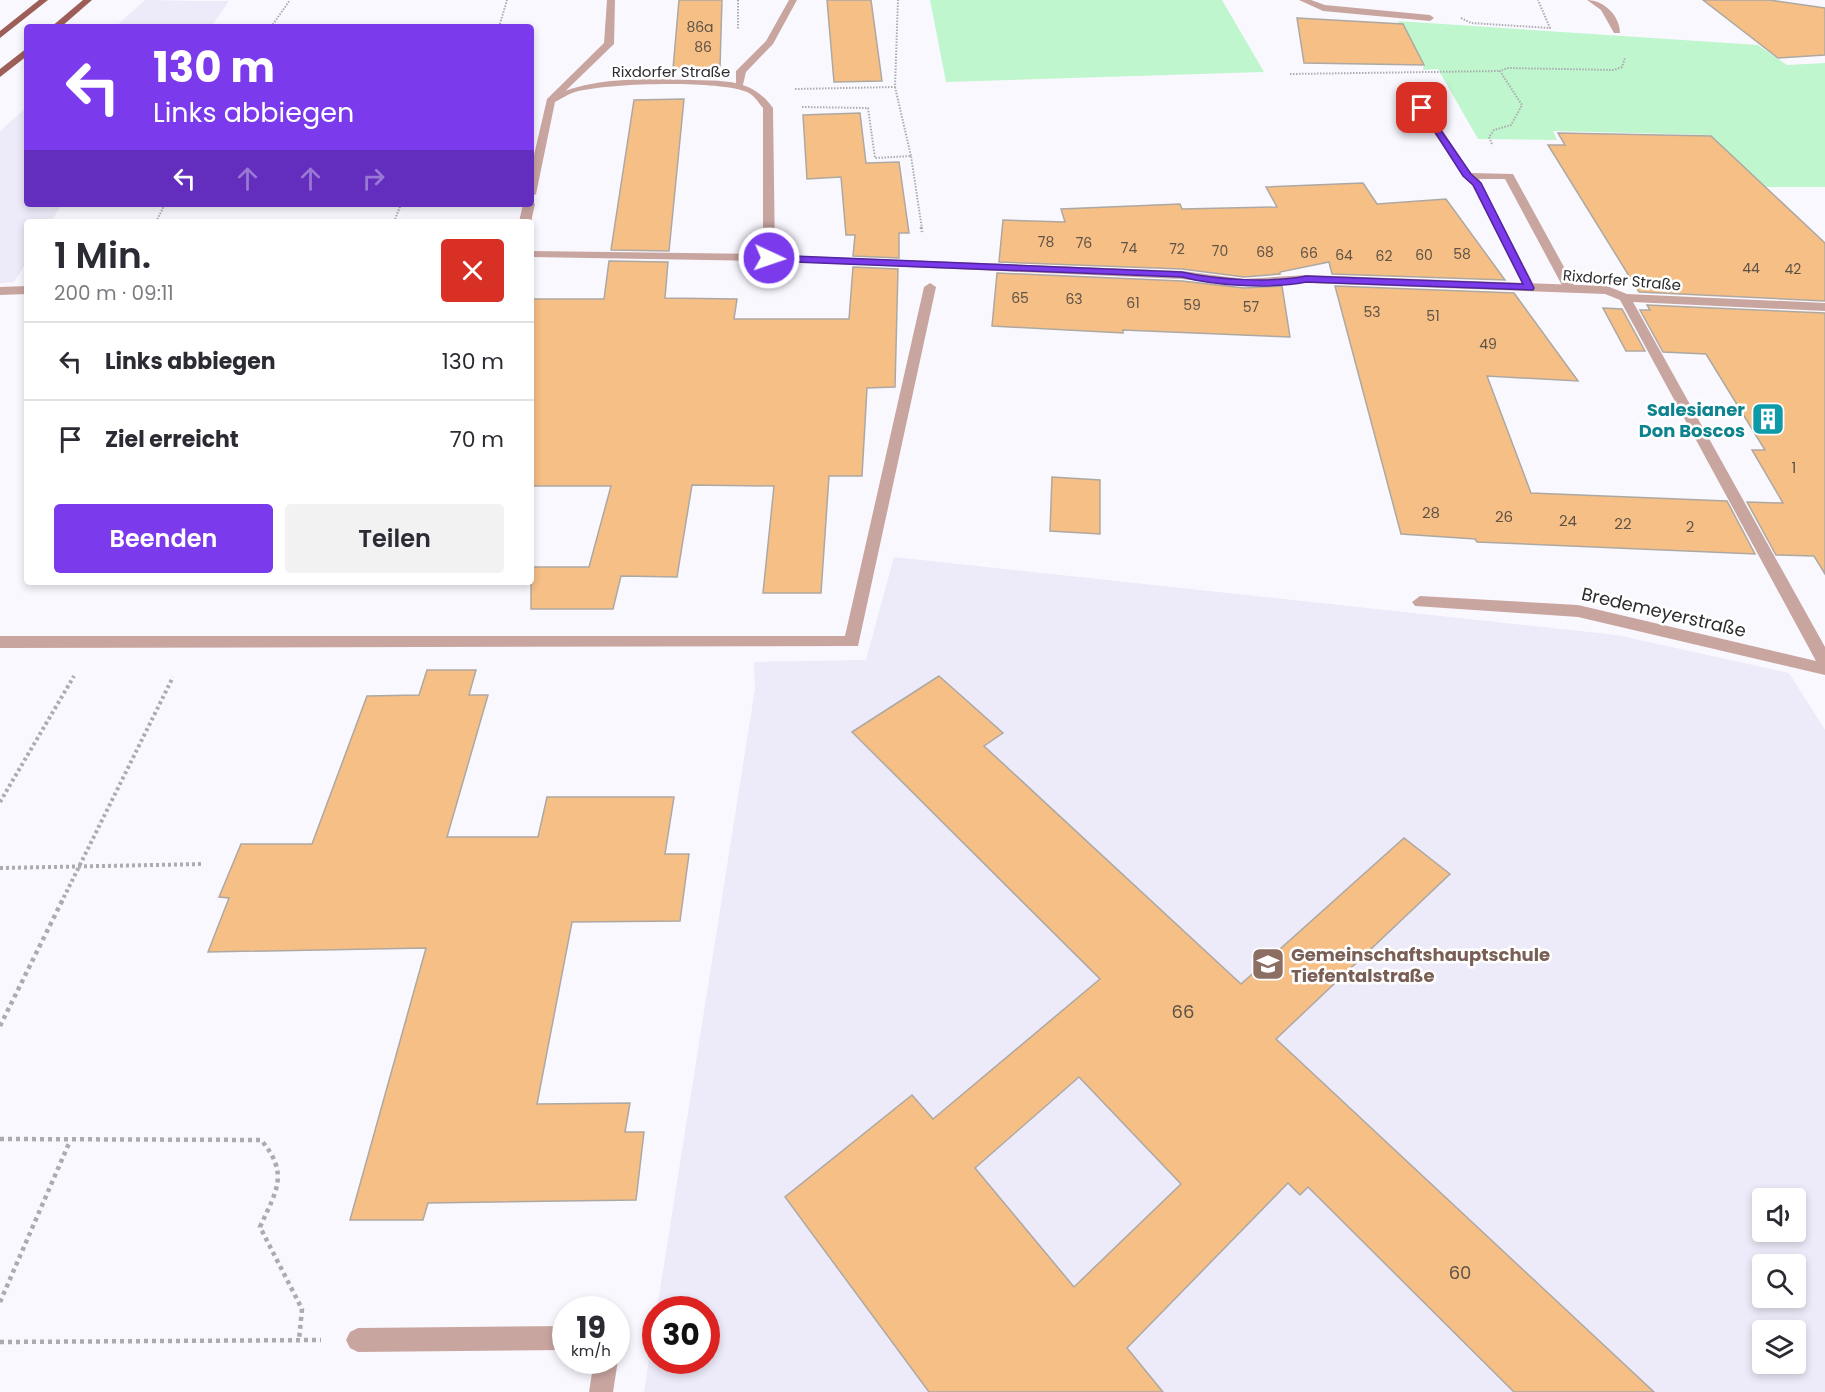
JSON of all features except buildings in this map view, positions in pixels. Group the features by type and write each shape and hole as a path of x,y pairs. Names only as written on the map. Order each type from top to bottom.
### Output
{"main road":[{"path":"0,35 44,0"},
{"path":"60,24 88,0"},
{"path":"0,74 24,54"}],"street":[{"path":"534,179 550,101 609,44 611,0"},
{"path":"739,87 741,71 770,42 793,0"},
{"path":"1303,0 1323,8 1430,18"},
{"path":"1591,0 1604,8 1617,32"},
{"name":"Rixdorfer Straße","path":"550,101 573,90 601,86 707,84 739,87 759,96 768,108"},
{"path":"768,108 769,258"},
{"path":"1422,108 1468,176 1477,183 1529,288"},
{"path":"1468,176 1509,176 1570,289"},
{"name":"Rixdorfer Straße","path":"534,254 769,258 1182,274 1200,279 1290,282 1306,279 1607,290 1625,298 1825,307"},
{"path":"0,642 852,642 930,286"},
{"path":"0,291 24,290"},
{"path":"1625,298 1825,662"},
{"name":"Bredemeyerstraße","path":"1420,602 1578,611 1825,669"},
{"path":"357,1340 552,1338"},
{"path":"602,1392 604,1374"}],"path":[{"path":"273,24 290,0"},
{"path":"500,24 507,0"},
{"path":"898,0 895,87 911,156 927,265"},
{"path":"1453,14 1471,23 1550,27 1538,0"},
{"path":"1290,74 1500,71 1508,68 1614,70 1622,67 1626,56"},
{"path":"1500,71 1522,105 1511,125 1494,130 1489,137 1509,176"},
{"path":"759,96 814,87 895,87"},
{"path":"768,108 848,106 868,108 875,158 911,156"},
{"path":"0,802 94,642"},
{"path":"0,1026 190,642"},
{"path":"0,868 204,864"},
{"path":"0,1139 261,1140 277,1156 281,1175 260,1227 302,1309 299,1340"},
{"path":"0,1302 70,1141"},
{"path":"0,1342 357,1340"}],"shaded area":[{"path":"145,0 229,1 213,24 118,24"},
{"path":"24,110 24,207 60,207 53,219 24,219 24,266 14,282 0,283 0,131"},
{"name":"Gemeinschaftshauptschule Tiefentalstraße","path":"894,557 1617,635 1789,673 1825,730 1825,1392 644,1392 647,1374 720,1374 720,1296 659,1296 755,689 754,662 866,660"}],"green space":[{"path":"930,0 1222,0 1264,72 946,82"},
{"path":"1397,21 1758,45 1787,65 1825,63 1825,187 1765,187 1708,135 1553,131 1557,140 1478,139 1438,69 1423,70 1424,65 1405,28"}],"place":[{"name":"Salesianer Don Boscos","path":"1768,419"},
{"name":"Gemeinschaftshauptschule Tiefentalstraße","path":"1268,964"}],"route":[{"path":"769,258 1182,274 1200,279 1222,280 1290,282 1306,279 1529,288 1477,183 1468,176 1422,108"}]}
